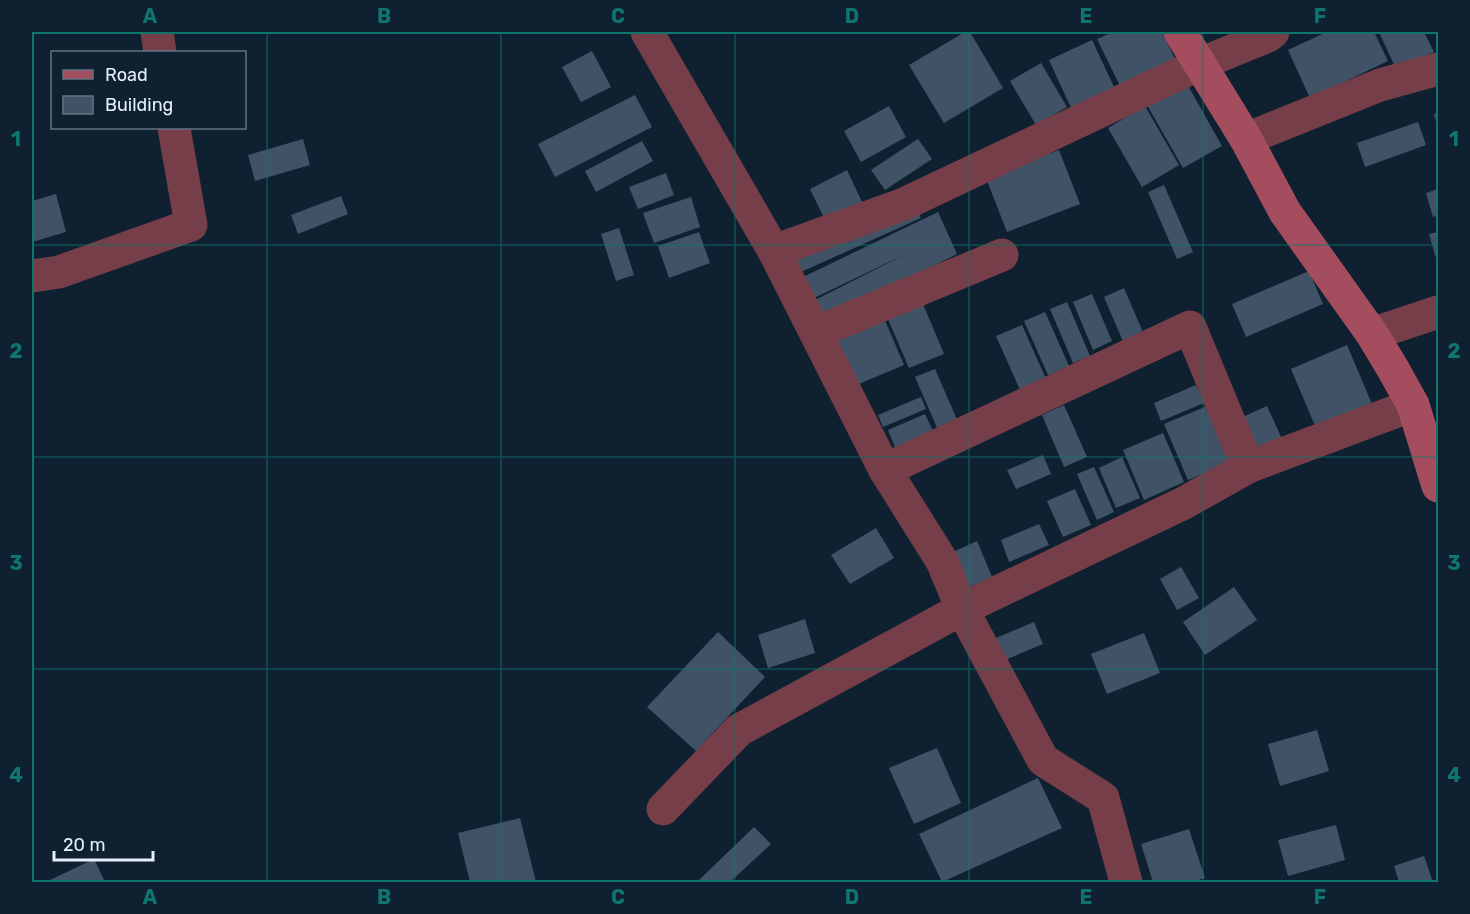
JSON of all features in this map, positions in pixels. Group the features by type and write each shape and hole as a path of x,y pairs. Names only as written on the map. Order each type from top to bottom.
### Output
{"main road":[{"path":"1180,32 1246,139 1285,212 1372,334 1413,405 1434,453 1438,486"}],"street":[{"path":"157,32 160,51"},
{"path":"647,32 774,251 885,470 942,561 962,609 1043,760 1103,798 1126,882"},
{"path":"774,251 904,204 1200,64 1273,32"},
{"path":"1246,139 1380,85 1438,69"},
{"path":"32,276 59,272 191,225 174,129"},
{"path":"817,332 1002,255"},
{"path":"1372,334 1438,312"},
{"path":"885,470 1190,327 1248,467"},
{"path":"663,809 739,730 962,609 1184,503 1248,467 1413,405"}],"building":[{"path":"965,32 970,32 1003,88 944,123 909,65"},
{"path":"1113,32 1162,32 1176,61 1121,88 1097,39"},
{"path":"1327,32 1374,32 1388,61 1310,98 1288,50"},
{"path":"1379,32 1424,32 1434,52 1396,69"},
{"path":"1092,40 1115,89 1072,110 1049,60"},
{"path":"592,51 611,87 581,102 562,67"},
{"path":"1041,63 1067,107 1036,125 1010,81"},
{"path":"1186,82 1222,146 1183,168 1147,105"},
{"path":"635,95 652,127 555,177 538,144"},
{"path":"889,106 906,137 861,162 844,131"},
{"path":"1145,106 1179,165 1142,187 1108,128"},
{"path":"1438,113 1438,128 1434,114"},
{"path":"1418,122 1426,145 1365,167 1357,143"},
{"path":"303,139 310,165 255,181 248,155"},
{"path":"918,139 932,159 885,190 871,170"},
{"path":"642,141 653,161 596,192 585,171"},
{"path":"1059,150 1080,204 1007,232 986,178"},
{"path":"847,170 862,202 825,220 810,189"},
{"path":"666,173 674,195 638,209 629,187"},
{"path":"1164,185 1193,252 1177,259 1148,192"},
{"path":"1438,189 1438,215 1433,217 1426,193"},
{"path":"56,194 66,232 32,242 32,201"},
{"path":"341,196 348,214 298,234 291,215"},
{"path":"691,197 700,227 654,243 643,213"},
{"path":"915,206 921,218 801,272 796,260"},
{"path":"938,212 957,254 824,321 813,301 906,254 814,298 803,277"},
{"path":"619,228 634,275 616,281 601,234"},
{"path":"699,232 710,263 669,278 658,246"},
{"path":"1438,232 1438,265 1429,234"},
{"path":"1309,271 1323,304 1246,337 1232,304"},
{"path":"1124,288 1145,337 1125,346 1104,297"},
{"path":"1092,294 1112,341 1093,350 1073,302"},
{"path":"1067,302 1090,356 1073,363 1050,309"},
{"path":"923,304 944,354 909,368 888,319"},
{"path":"1045,312 1069,366 1048,375 1024,321"},
{"path":"884,318 904,365 854,386 834,339"},
{"path":"1022,325 1046,379 1020,390 996,336"},
{"path":"1347,345 1372,404 1316,428 1291,369"},
{"path":"935,369 958,422 938,430 915,377"},
{"path":"1196,385 1204,403 1161,421 1154,403"},
{"path":"921,397 926,409 883,427 878,415"},
{"path":"1064,405 1087,457 1064,467 1042,415"},
{"path":"1207,406 1231,462 1188,480 1164,424"},
{"path":"1267,406 1282,439 1252,452 1238,419"},
{"path":"925,414 934,433 896,450 888,430"},
{"path":"1163,433 1184,482 1144,500 1123,450"},
{"path":"1043,455 1051,474 1016,489 1007,470"},
{"path":"1122,457 1140,498 1116,508 1099,468"},
{"path":"1094,467 1114,512 1097,520 1077,474"},
{"path":"1075,489 1091,525 1063,537 1047,501"},
{"path":"1039,524 1049,545 1009,562 1001,540"},
{"path":"876,528 894,558 850,584 831,555"},
{"path":"977,541 992,577 967,588 951,553"},
{"path":"1181,567 1199,598 1177,610 1160,579"},
{"path":"1234,587 1257,620 1205,655 1183,622"},
{"path":"805,619 815,653 768,668 758,635"},
{"path":"1034,622 1043,644 1000,662 991,640"},
{"path":"718,632 765,677 696,751 647,707"},
{"path":"1144,633 1160,673 1107,694 1091,654"},
{"path":"1317,730 1329,771 1280,786 1268,744"},
{"path":"937,748 961,803 914,824 889,768"},
{"path":"1038,778 1062,828 942,882 919,834"},
{"path":"520,818 536,882 470,882 458,833"},
{"path":"1336,825 1345,860 1288,876 1278,840"},
{"path":"754,827 771,844 730,882 701,882 699,880"},
{"path":"1189,829 1205,878 1191,882 1153,882 1141,844"},
{"path":"1424,856 1433,882 1399,882 1394,866"},
{"path":"94,859 105,882 46,882"}]}
